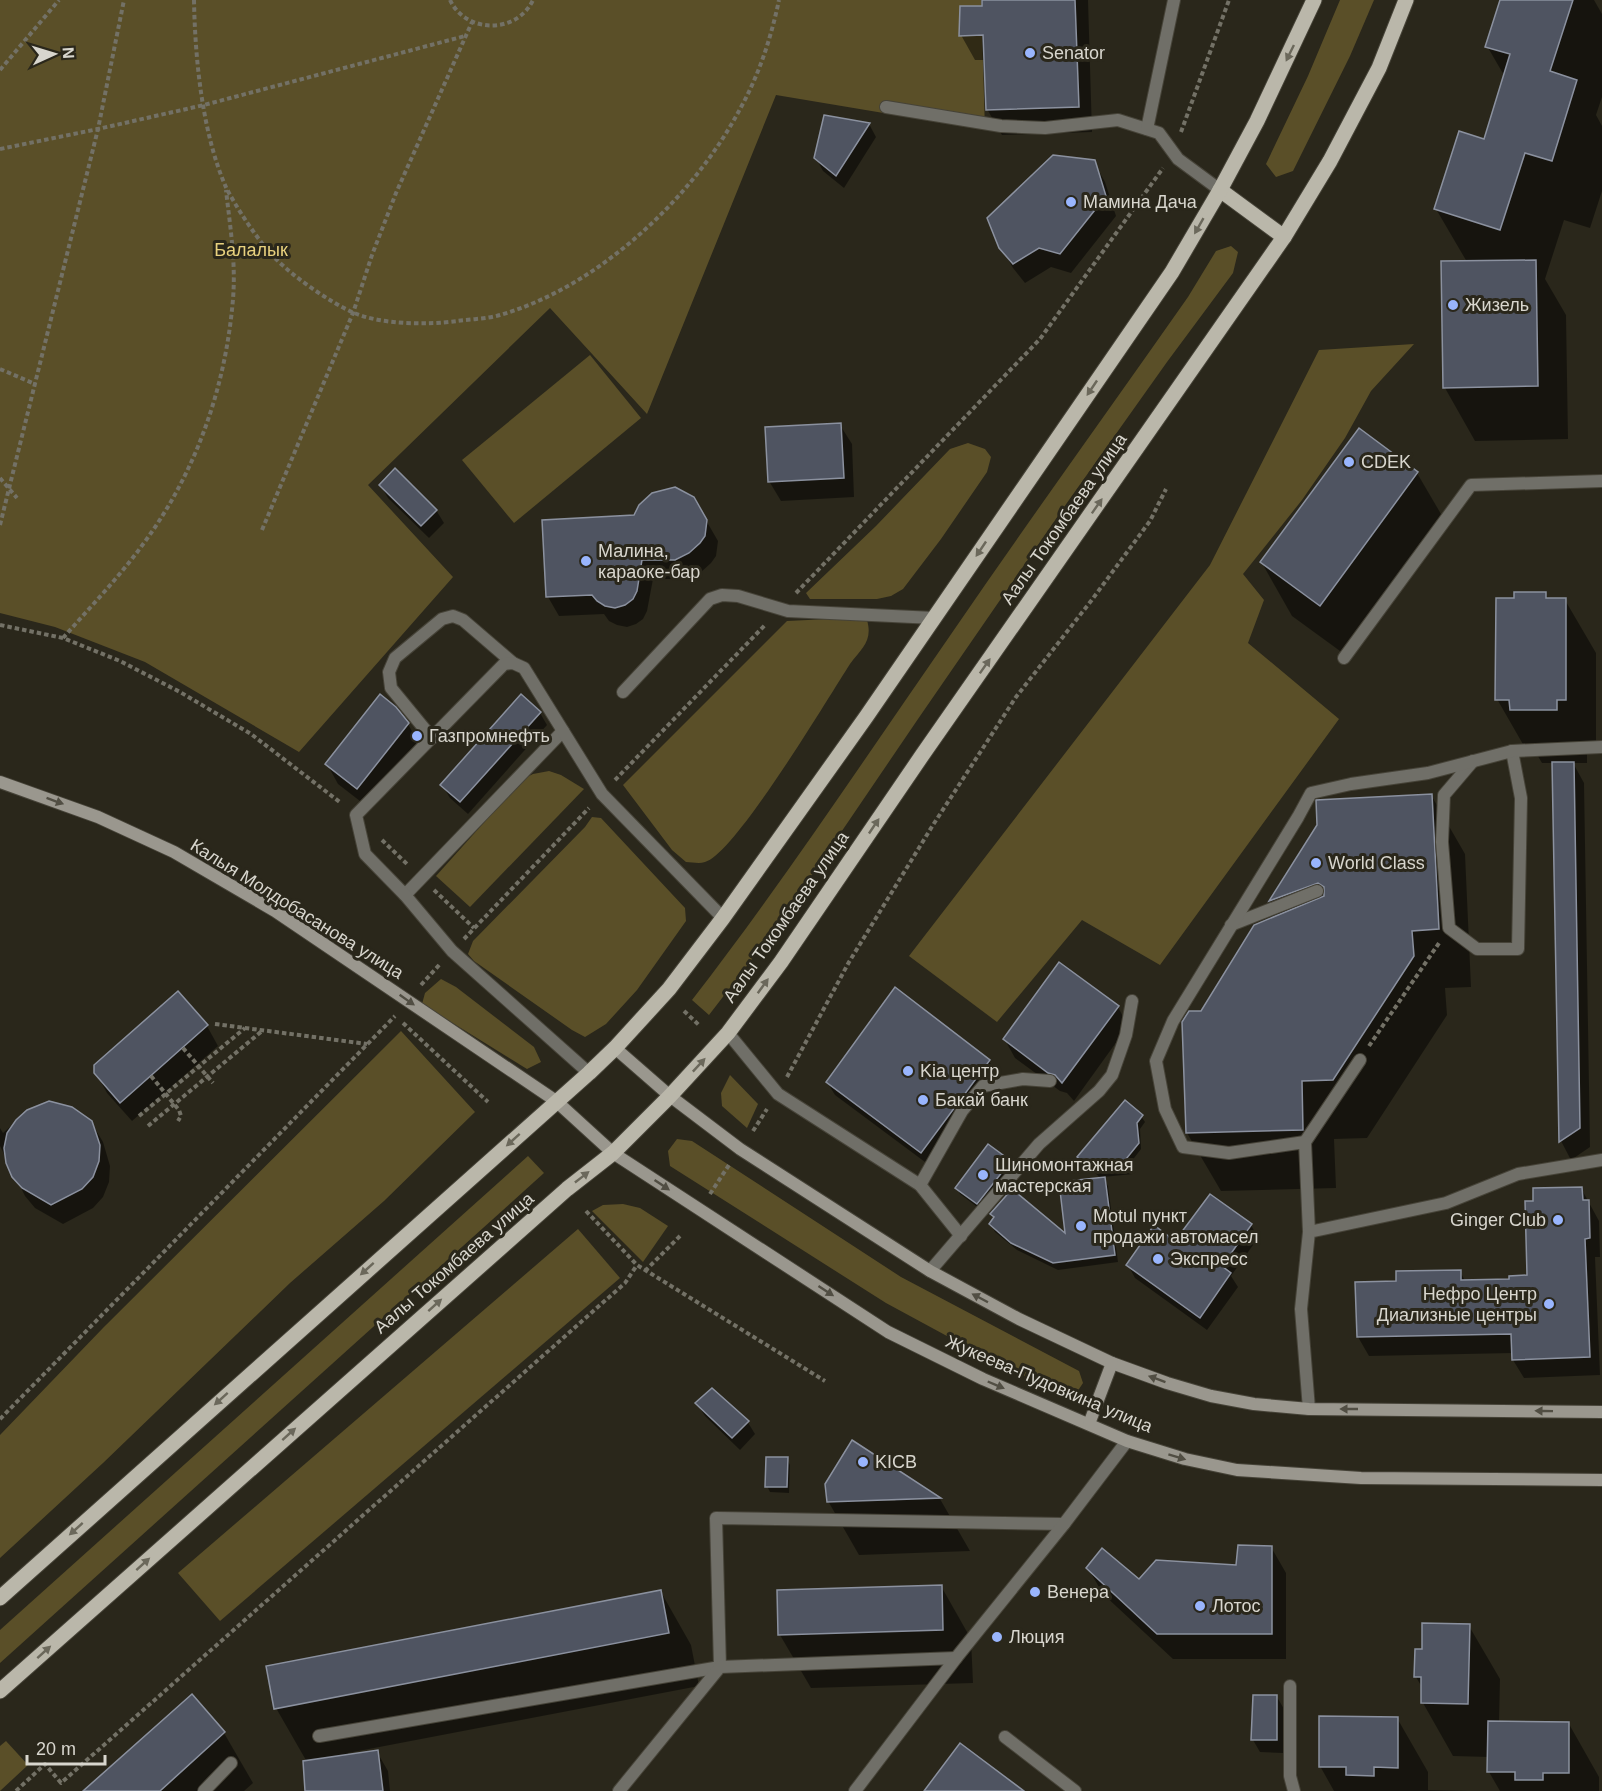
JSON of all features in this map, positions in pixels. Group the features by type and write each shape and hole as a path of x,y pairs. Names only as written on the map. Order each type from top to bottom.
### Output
{"main road":[{"path":"0,1598 589,1073 669,989 723,918 934,618 1172,272 1220,190 1262,110 1314,0"},
{"name":"Аалы Токомбаева улица","path":"0,1692 550,1204 613,1153 728,1033 781,962 923,754 1284,237 1330,160 1379,68 1406,0"},
{"path":"1220,190 1284,237"},
{"name":"Калыя Молдобасанова улица","path":"0,782 98,817 174,852 275,911 556,1101"},
{"path":"615,1048 670,1096 740,1149 930,1271 1019,1319 1112,1363 1211,1396 1254,1404 1309,1409 1602,1412"},
{"name":"Жукеева-Пудовкина улица","path":"556,1101 613,1153 888,1332 983,1379 1126,1441 1185,1459 1237,1470 1296,1475 1361,1478 1602,1480"},
{"path":"1089,1424 1112,1363"}],"lane":[{"path":"1146,129 1174,0"},
{"path":"886,108 1001,126 1045,129 1118,120 1159,133 1173,154 1220,190"},
{"path":"1344,658 1471,485 1602,481"},
{"path":"623,692 710,599 722,595 738,596 788,610 934,618"},
{"path":"432,738 391,688 389,672 394,658 442,619 453,616 463,620 513,663 524,668 602,794 723,918"},
{"path":"513,663 504,664 356,815 365,854 405,895 452,951 589,1073"},
{"path":"405,895 563,731"},
{"path":"1305,1142 1229,1153 1183,1147 1165,1109 1156,1060 1173,1022 1311,793 1351,784 1428,773 1512,751 1602,747"},
{"path":"1473,761 1444,795 1442,842 1449,928 1477,949 1518,950 1521,798 1512,751"},
{"path":"1231,925 1317,891"},
{"path":"930,1271 1039,1144 1100,1091 1112,1075 1126,1035 1132,1001"},
{"path":"728,1033 778,1094 920,1185 961,1236"},
{"path":"1309,1409 1301,1309 1309,1232 1305,1142 1360,1060"},
{"path":"920,1185 963,1111 983,1086 1023,1078 1050,1082"},
{"path":"1309,1232 1446,1203 1518,1174 1602,1160"},
{"path":"855,1791 1126,1441"},
{"path":"619,1791 720,1667 716,1518 1064,1524"},
{"path":"318,1736 720,1667 956,1658"},
{"path":"1290,1686 1290,1776 1294,1791"},
{"path":"1005,1737 1076,1791"},
{"path":"204,1791 231,1763"}],"path":[{"path":"0,70 59,0"},
{"path":"0,525 98,129 124,0"},
{"path":"63,638 118,576 151,534 179,489 201,442 216,396 227,347 233,297 232,245 225,186 212,144 204,105 195,46 194,0"},
{"path":"450,0 461,15 485,26 498,26 511,22 522,15 533,0"},
{"path":"225,186 276,260 310,286 353,313 381,320 439,323 499,316 550,296 600,267 675,200 709,158 740,109 762,60 779,0"},
{"path":"421,985 1040,339 1173,154 1229,0"},
{"path":"262,530 353,313 372,255 396,194 472,22"},
{"path":"0,149 204,105 466,36"},
{"path":"0,369 35,384"},
{"path":"0,478 17,498"},
{"path":"753,1131 778,1094 849,962 933,825 1016,697 1150,521 1166,489"},
{"path":"0,625 63,638 120,661 180,692 251,734 356,815"},
{"path":"381,839 474,928"},
{"path":"1360,1060 1449,928"},
{"path":"684,1011 700,1026"},
{"path":"0,1419 395,1016 488,1102"},
{"path":"215,1024 368,1044"},
{"path":"139,1116 246,1028"},
{"path":"148,1126 263,1030"},
{"path":"183,1048 213,1083"},
{"path":"151,1076 174,1104 181,1116 178,1121"},
{"path":"708,1197 729,1165"},
{"path":"586,1211 637,1266 825,1382"},
{"path":"645,1271 682,1234"},
{"path":"16,1791 45,1764 61,1783 626,1283 637,1266"}],"green space":[{"name":"Балалык","path":"0,0 981,0 985,130 776,95 647,414 550,308 368,485 453,577 299,752 145,662 55,627 0,613"},
{"path":"1340,0 1374,0 1350,56 1293,171 1276,177 1266,164 1308,76"},
{"path":"1231,246 1238,252 1233,273 1069,500 776,928 709,1015 692,1000 826,815 1013,544 1188,297 1216,251"},
{"path":"1414,344 1371,391 1345,438 1302,500 1243,574 1264,600 1248,643 1339,719 1160,965 1082,920 997,1022 909,956 1210,565 1319,350"},
{"path":"590,355 641,418 514,523 462,460"},
{"path":"968,443 985,449 991,457 987,472 903,589 891,596 877,599 810,599 806,593 876,526 950,449"},
{"path":"849,618 867,620 869,633 865,644 780,773 758,805 719,853 705,862 686,862 672,850 623,785 787,621"},
{"path":"549,771 561,775 584,789 470,907 436,876 523,779 533,774"},
{"path":"592,817 601,818 685,908 686,921 637,990 606,1024 585,1037 474,961 468,954 473,941 585,827"},
{"path":"441,979 456,987 534,1047 541,1062 527,1069 422,1004 425,993"},
{"path":"401,1031 475,1112 384,1201 290,1283 103,1463 0,1558 0,1435 103,1328"},
{"path":"730,1075 758,1104 747,1128 722,1106 721,1093"},
{"path":"677,1139 692,1141 901,1277 1079,1371 1083,1383 1077,1392 1067,1395 1006,1368 886,1303 670,1166 668,1151"},
{"path":"528,1156 544,1173 0,1663 0,1630"},
{"path":"623,1204 640,1208 668,1226 643,1262 592,1211 603,1205"},
{"path":"578,1229 620,1278 220,1621 178,1573"},
{"path":"6,1741 28,1765 0,1791 0,1746"}],"building":[{"name":"Senator","path":"982,0 1075,0 1079,107 986,110 983,35 959,36 960,6 982,6"},
{"path":"1500,0 1573,0 1550,71 1577,80 1552,161 1525,153 1500,230 1434,209 1459,131 1484,139 1510,54 1485,47"},
{"path":"824,115 870,123 836,176 814,158"},
{"path":"1053,155 1095,160 1106,196 1060,254 1039,248 1013,264 999,248 987,218"},
{"path":"1536,260 1538,386 1443,388 1441,261"},
{"path":"841,423 844,478 768,482 765,427"},
{"path":"1359,428 1418,472 1320,606 1260,562"},
{"path":"395,468 437,510 421,526 379,485"},
{"path":"675,487 694,497 707,520 705,536 689,553 675,560 642,560 637,591 633,599 625,605 615,608 605,606 592,595 546,597 542,520 634,515 639,505 652,493"},
{"path":"1514,592 1546,592 1546,598 1566,598 1566,700 1557,700 1557,710 1510,710 1509,700 1495,700 1496,598 1514,598"},
{"path":"380,694 396,707 409,723 357,789 325,764"},
{"path":"521,694 541,712 460,802 440,785"},
{"path":"1552,762 1574,762 1580,1128 1559,1142"},
{"path":"1432,794 1439,929 1412,931 1414,956 1333,1080 1302,1081 1303,1130 1186,1133 1182,1022 1189,1011 1201,1011 1254,925 1324,896 1324,887 1318,883 1269,901 1317,825 1316,800"},
{"path":"1059,962 1119,1006 1062,1083 1055,1075 1048,1073 1003,1039"},
{"name":"Kia центр","path":"895,987 990,1060 921,1153 826,1082"},
{"path":"178,991 208,1025 120,1103 94,1073 94,1065"},
{"path":"1125,1100 1143,1115 1137,1123 1139,1143 1126,1159 1131,1169 1096,1172 1077,1157"},
{"path":"49,1101 72,1107 92,1121 100,1145 99,1161 93,1177 82,1189 51,1205 22,1188 12,1177 6,1163 4,1148 7,1133 16,1120 27,1110"},
{"name":"Шиномонтажная мастерская","path":"988,1144 1011,1161 977,1204 955,1188"},
{"path":"1105,1177 1115,1255 1053,1263 1011,1243 989,1224 994,1217 990,1214 1012,1189 1065,1233 1059,1182"},
{"path":"1582,1187 1583,1200 1589,1200 1590,1238 1585,1239 1590,1357 1512,1360 1511,1334 1357,1337 1355,1282 1396,1281 1396,1271 1461,1270 1461,1280 1509,1279 1509,1276 1527,1275 1525,1201 1533,1201 1533,1188"},
{"path":"1210,1194 1252,1224 1222,1266 1231,1273 1200,1318 1126,1265 1154,1225 1175,1241"},
{"path":"712,1388 749,1421 732,1438 695,1403"},
{"name":"KICB","path":"852,1440 941,1498 827,1502 825,1484"},
{"path":"766,1457 788,1457 787,1487 765,1487"},
{"name":"Лотос","path":"1238,1545 1272,1546 1272,1634 1157,1634 1086,1568 1102,1548 1139,1579 1156,1560 1236,1565"},
{"path":"942,1585 943,1630 778,1635 777,1590"},
{"path":"661,1590 669,1633 274,1709 266,1666"},
{"path":"1422,1623 1470,1624 1468,1704 1421,1703 1421,1677 1414,1677 1415,1649 1422,1649"},
{"path":"192,1694 225,1732 160,1791 83,1791"},
{"path":"1253,1695 1277,1695 1277,1740 1251,1740"},
{"path":"1319,1716 1398,1717 1398,1768 1374,1767 1374,1776 1346,1775 1346,1767 1319,1767"},
{"path":"1488,1721 1569,1722 1569,1773 1543,1773 1543,1780 1515,1780 1515,1772 1487,1772"},
{"path":"960,1743 1024,1791 924,1791"},
{"path":"378,1750 383,1791 305,1791 303,1761"}],"place":[{"name":"Senator","path":"1030,53"},
{"name":"Мамина Дача","path":"1071,202"},
{"name":"Жизель","path":"1453,305"},
{"name":"CDEK","path":"1349,462"},
{"name":"Малина, караоке-бар","path":"586,561"},
{"name":"Газпромнефть","path":"417,736"},
{"name":"World Class","path":"1316,863"},
{"name":"Kia центр","path":"908,1071"},
{"name":"Бакай банк","path":"923,1100"},
{"name":"Шиномонтажная мастерская","path":"983,1175"},
{"name":"Ginger Club","path":"1558,1220"},
{"name":"Motul пункт продажи автомасел","path":"1081,1226"},
{"name":"Экспресс","path":"1158,1259"},
{"name":"Нефро Центр Диализные центры","path":"1549,1304"},
{"name":"KICB","path":"863,1462"},
{"name":"Венера","path":"1035,1592"},
{"name":"Лотос","path":"1200,1606"},
{"name":"Люция","path":"997,1637"}]}
